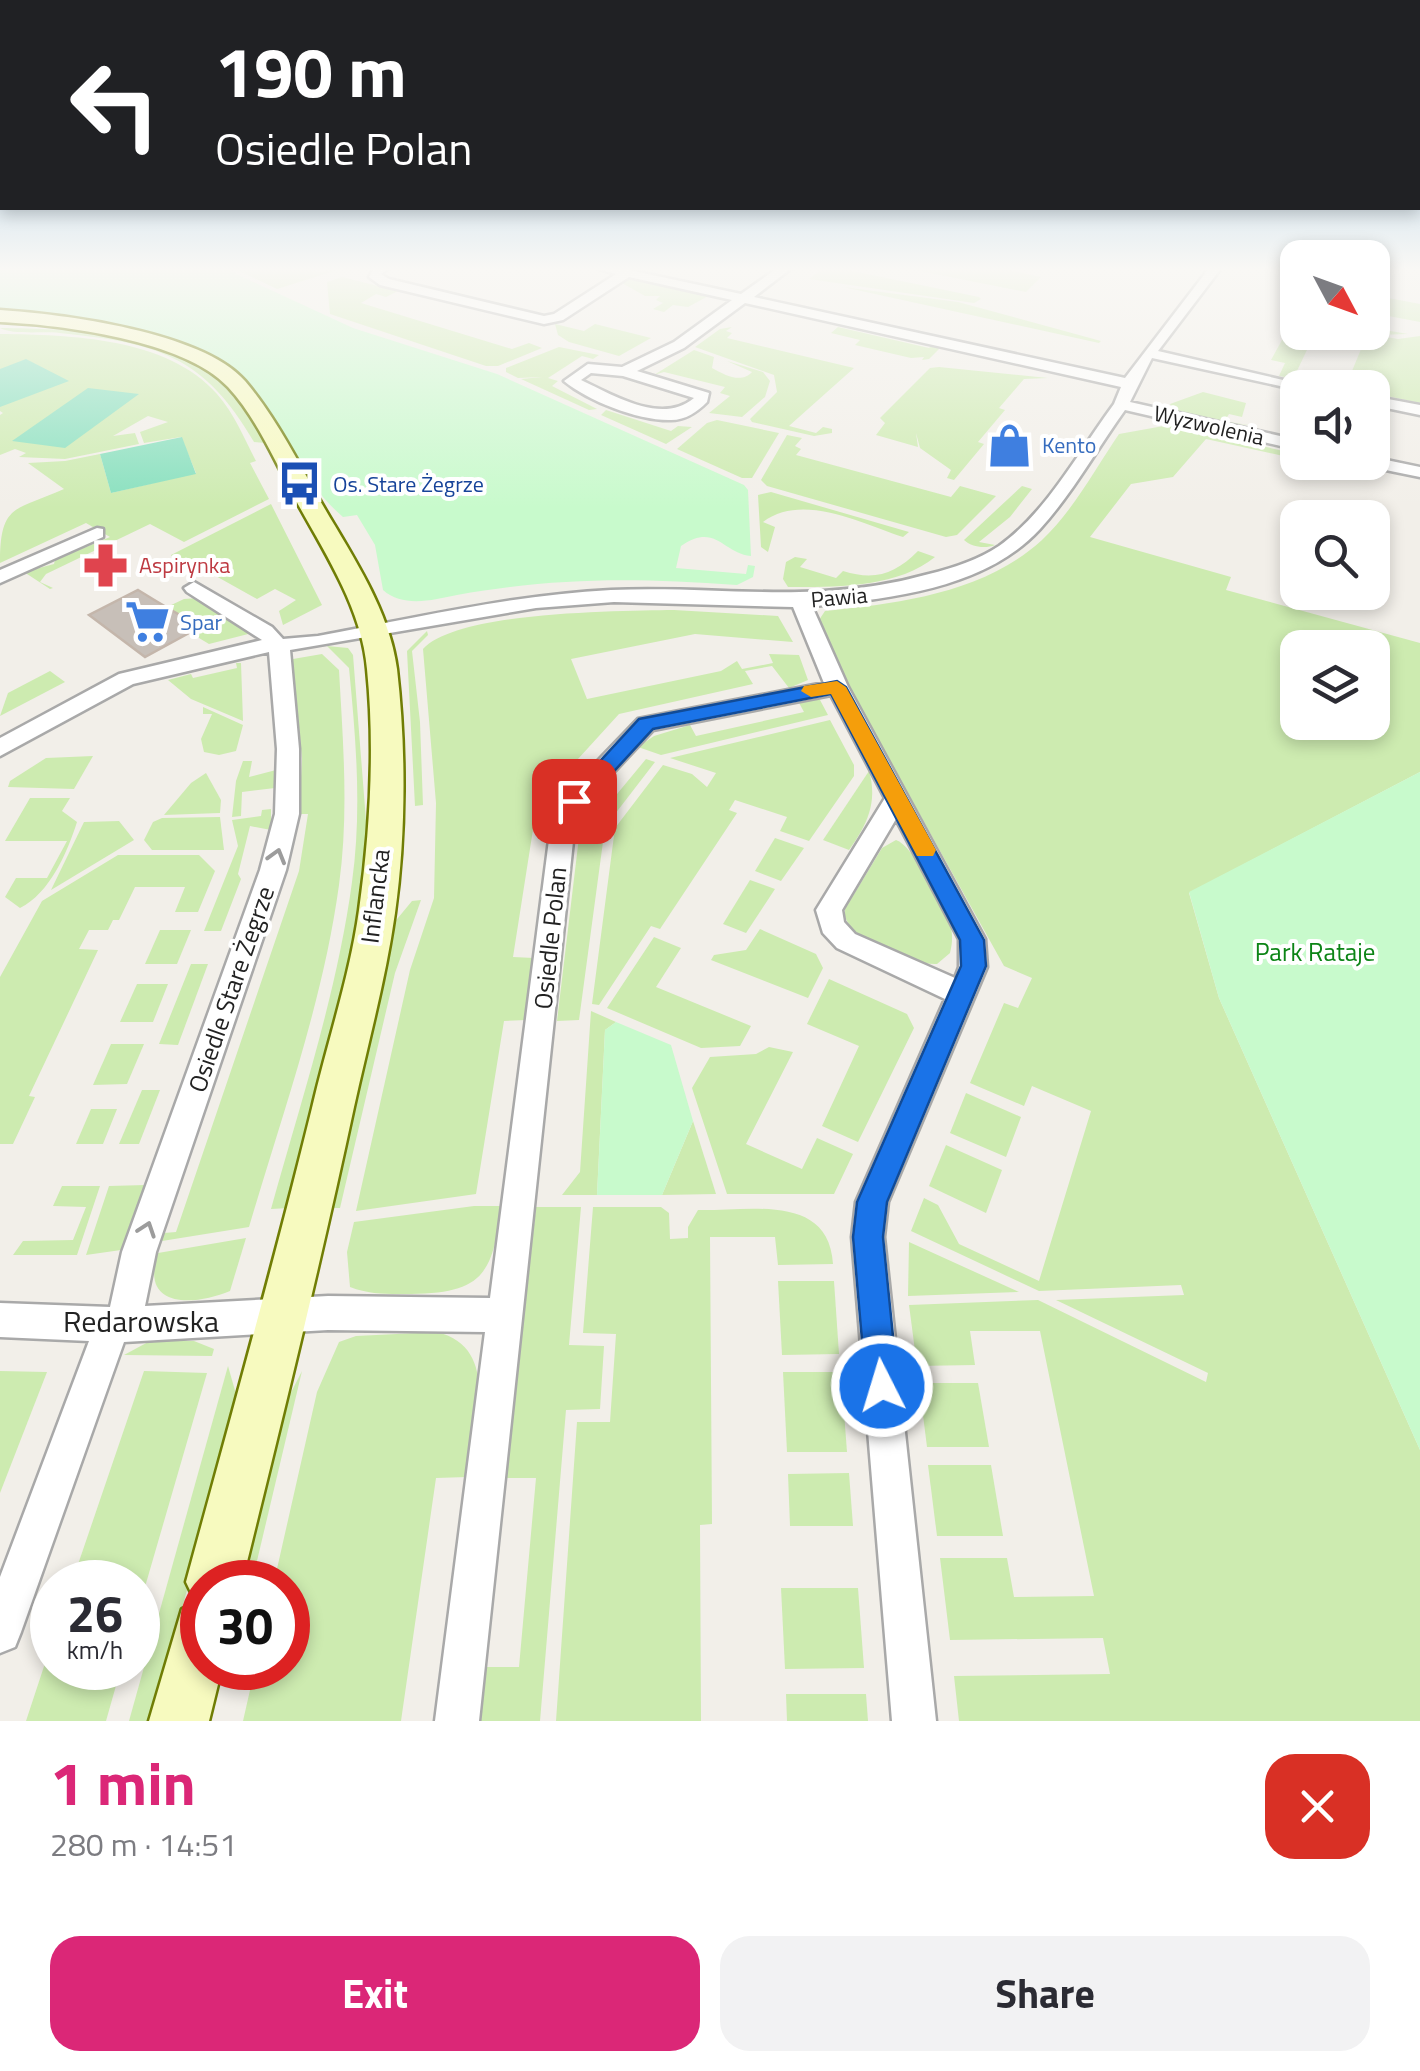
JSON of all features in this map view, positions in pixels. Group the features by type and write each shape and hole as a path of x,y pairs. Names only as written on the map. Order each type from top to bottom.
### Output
{"street":[{"name":"Inflancka","path":"168,347 192,354 236,383 256,408 331,538 374,632 382,668 386,744 386,808 377,913 308,1217 220,1560"},
{"path":"624,372 701,393 702,399 678,415 614,400 571,381 577,373 596,366 624,372 673,347"},
{"name":"Wyzwolenia","path":"964,347 1130,384"},
{"name":"Pawia","path":"374,632 572,599 652,596 800,601 910,587 964,570 1004,551 1034,525 1120,405 1152,347"},
{"path":"1148,353 1280,382"},
{"path":"1390,404 1420,410"},
{"name":"Wyzwolenia","path":"1120,405 1280,441"},
{"path":"1390,466 1420,472"},
{"path":"0,578 97,534"},
{"path":"194,588 264,631 279,647"},
{"path":"800,601 837,687 972,940 974,966 872,1202 868,1237 914,1721"},
{"path":"0,748 126,678 254,647 279,647 374,632"},
{"name":"Osiedle Stare Żegrze","path":"0,1632 118,1324 139,1252 280,849 287,814 288,749 279,647"},
{"name":"Osiedle Polan","path":"457,1721 562,832 574,801 646,724 837,687"},
{"path":"897,797 829,910 832,926 846,941 963,994"},
{"path":"281,1315 503,1315"},
{"name":"Redarowska","path":"0,1320 118,1324 281,1315"},
{"path":"180,1721 187,1690"}],"green space":[{"path":"0,347 145,350 196,375 217,394 234,417 256,461 250,463 269,499 184,542 150,524 46,574 40,582 53,588 50,589 24,572 54,564 55,560 110,537 86,523 0,563 7,519 22,506 64,489 28,463 65,461 100,454 111,493 196,473 181,437 144,443 140,432 168,422 148,416 113,436 135,433 139,444 65,459 19,457 26,453 15,449 0,455"},
{"path":"144,347 173,351 199,363 221,380 265,443 254,442 216,390 196,372"},
{"path":"176,347 413,347 497,374 744,485 748,490 751,556 703,537 681,546 676,568 746,574 748,565 755,566 753,577 737,585 597,581 530,585 418,601 391,596 383,590 375,545 357,515 343,517 325,500 258,398 224,364"},
{"path":"430,347 542,348 498,366 486,366"},
{"path":"558,347 599,355 593,359 582,356 548,378 558,381 552,386 597,409 589,410 521,379 542,377 518,378 506,372 506,368"},
{"path":"588,347 634,347 619,356"},
{"path":"696,347 766,347 854,368 789,426 816,433 823,427 832,429 832,433 814,436 752,422 750,419 777,392 774,375"},
{"path":"865,347 939,349 929,359"},
{"path":"1278,347 1307,350 1297,370 1282,370 1285,363 1271,360"},
{"path":"1420,347 1420,403 1390,397 1390,370 1352,370 1361,350"},
{"path":"694,350 714,357 712,368 727,376 738,378 752,372 727,361 763,372 770,381 765,397 742,417 709,413 730,396 720,393 725,387 664,372 654,375"},
{"path":"26,359 69,381 0,407 0,369"},
{"path":"930,368 1048,378 1024,379 999,408 1005,410 978,442 984,444 954,480 947,478 951,470 920,448 916,433 918,447 876,435 885,423 880,418"},
{"path":"88,388 139,394 65,448 12,441"},
{"path":"1203,392 1246,403 1242,417 1229,414 1225,421 1175,413 1170,404"},
{"path":"606,410 671,431 678,426 692,427 666,444 601,415"},
{"path":"717,420 779,433 752,478 742,478 677,449 707,423"},
{"path":"1169,425 1280,450 1280,455 1206,439 1173,477 1131,484 1090,537 1231,577 1226,590 1280,605 1280,610 1299,610 1372,630 1280,630 1280,740 1390,740 1390,635 1420,643 1420,772 1189,893 1219,998 1420,1450 1420,1721 959,1721 954,1676 1110,1674 1103,1638 950,1640 940,1558 1007,1558 1014,1597 1094,1596 1040,1331 970,1331 975,1365 917,1366 909,1305 1038,1300 1206,1382 1208,1373 1056,1300 1184,1295 1181,1285 1039,1291 911,1231 924,1198 938,1205 959,1244 1039,1281 1091,1111 1032,1086 1024,1106 970,1083 1004,1003 1018,1008 1032,978 1004,966 830,653 819,620 825,611 911,599 968,584 994,572 1042,540 1083,489 1119,434"},
{"path":"787,435 802,438 795,446 801,449 796,455 951,497 960,486 996,496 957,535 946,537 767,486 761,480"},
{"path":"182,437 196,474 111,493 100,454"},
{"path":"1022,486 1032,489 1010,517 979,542 995,545 978,547 964,540"},
{"path":"771,492 909,532 903,537 833,513 796,510 763,522 775,527 768,552 761,547 758,495"},
{"path":"271,504 322,605 283,625 279,611 296,600 275,589 257,599 214,575 223,570 213,564 183,573 171,555"},
{"path":"918,551 935,557 921,567 888,579 851,585 788,587 783,579 786,562 795,557 807,559 800,567 836,578 843,571 884,573"},
{"path":"198,598 256,632 209,644 194,635 210,625 186,611 180,615 167,607"},
{"path":"674,610 778,616 793,642 695,634 571,659 587,699 721,671 737,661 742,669 773,663 769,654 799,655 808,680 789,688 772,666 745,671 753,684 619,714 537,804 513,957 534,958 526,1020 504,1021 476,1194 356,1211 410,970 434,898 436,803 423,649 442,636 504,620"},
{"path":"427,631 428,635 412,651 423,805 415,806 407,651"},
{"path":"327,646 348,648 353,655 368,846 362,913 289,1208 271,1209 328,1006 355,855 357,775 349,668"},
{"path":"322,654 339,670 344,831 332,929 312,1015 249,1227 162,1241 164,1233 176,1232 299,871 308,814 299,814 302,759 293,659"},
{"path":"236,663 241,663 243,721 191,699 168,680 237,668"},
{"path":"50,671 65,682 0,716 8,693"},
{"path":"820,700 828,715 661,755 638,747 654,736 690,725 696,736 804,712 798,701"},
{"path":"203,707 243,725 236,751 219,755 204,752 201,739 212,714 203,714"},
{"path":"830,720 854,765 854,776 809,841 780,831 787,817 735,800 729,810 737,813 660,929 651,926 599,1005 592,1004 615,828 663,765 692,774 707,787 716,773 670,758"},
{"path":"93,756 74,789 8,787 10,781 46,758"},
{"path":"646,759 655,762 605,827 579,1020 557,1021 582,812 598,817"},
{"path":"243,761 252,761 249,777 276,770 275,788 242,792 241,816 232,817 236,781"},
{"path":"869,771 871,803 866,822 849,850 823,840"},
{"name":"Park Rataje","path":"1420,772 1420,1450 1219,998 1189,892"},
{"path":"206,773 221,800 220,813 164,815 191,783"},
{"path":"30,798 70,798 62,811 77,822 49,882 20,908 5,897 16,878 47,878 67,841 5,841"},
{"path":"271,809 271,830 250,826 238,874 241,879 221,931 204,931 238,846 232,820 261,816 262,810"},
{"path":"220,817 224,850 152,850 144,840 153,822 162,818"},
{"path":"119,821 134,840 51,890 84,822"},
{"path":"775,838 804,848 781,881 755,871"},
{"path":"896,840 920,865 948,919 952,935 950,953 937,964 885,951 860,935 845,917 845,909 882,848"},
{"path":"118,855 199,855 215,871 198,912 175,912 185,887 135,887 119,920 113,920 108,930 89,930 79,949 98,950 29,1096 35,1097 13,1144 0,1144 0,977 42,901"},
{"path":"750,880 775,889 746,933 723,924"},
{"path":"421,900 395,973 340,1208 329,1208 393,924 412,901"},
{"path":"760,929 816,954 823,968 808,998 711,960 714,955 746,950"},
{"path":"160,930 191,930 177,964 145,964"},
{"path":"654,937 681,948 656,987 751,1026 740,1046 701,1048 607,1008"},
{"path":"191,964 208,964 178,1045 159,1044"},
{"path":"829,979 907,1014 914,1028 858,1142 822,1126 859,1046 807,1024"},
{"path":"137,984 168,984 153,1022 120,1022"},
{"path":"591,1011 616,1022 605,1030 597,1195 562,1195 580,1172"},
{"path":"616,1022 671,1045 693,1121 662,1195 597,1195 605,1030"},
{"path":"111,1044 144,1044 127,1084 93,1085"},
{"path":"769,1047 793,1052 746,1144 802,1169 817,1138 853,1154 834,1194 727,1194 692,1088 710,1057 756,1054"},
{"path":"142,1090 160,1090 139,1144 119,1144"},
{"path":"966,1093 1021,1117 1006,1157 950,1133"},
{"path":"91,1109 117,1109 103,1144 76,1144"},
{"path":"693,1121 716,1194 662,1195"},
{"path":"946,1145 1002,1170 986,1213 929,1186"},
{"path":"146,1185 121,1250 86,1255 109,1186"},
{"path":"62,1186 100,1186 77,1255 13,1255 23,1241 73,1240 86,1207 53,1206"},
{"path":"501,1206 488,1263 469,1284 435,1293 411,1294 373,1293 350,1287 347,1252 354,1222"},
{"path":"536,1207 581,1207 569,1345 604,1346 600,1409 566,1410 540,1721 479,1721 485,1667 519,1667 536,1478 506,1478"},
{"path":"593,1207 661,1207 669,1213 670,1239 688,1238 688,1227 698,1210 783,1211 802,1216 817,1226 828,1241 833,1264 778,1265 775,1237 710,1237 712,1524 700,1525 701,1721 556,1721 577,1422 610,1422 616,1334 583,1333"},
{"path":"246,1238 230,1291 201,1299 173,1299 156,1285 158,1253"},
{"path":"909,1242 1019,1292 908,1296"},
{"path":"778,1281 834,1281 839,1354 782,1355"},
{"path":"437,1332 457,1341 470,1355 477,1372 478,1413 467,1477 436,1478 401,1721 243,1721 250,1690 310,1690 310,1560 279,1560 317,1392 339,1342 356,1336"},
{"path":"150,1341 194,1341 214,1349 212,1356 124,1355"},
{"path":"228,1366 236,1394 231,1425 195,1560 180,1560 180,1616 152,1721 129,1721 138,1690 160,1690 160,1610"},
{"path":"0,1371 47,1372 0,1493"},
{"path":"144,1371 207,1373 153,1560 80,1560"},
{"path":"302,1371 257,1560 245,1560 281,1412"},
{"path":"783,1372 841,1372 847,1452 787,1452"},
{"path":"919,1383 978,1383 989,1447 927,1447"},
{"path":"928,1465 991,1465 1003,1536 937,1536"},
{"path":"849,1473 853,1526 790,1526 788,1474"},
{"path":"781,1588 858,1588 864,1668 785,1669"},
{"path":"36,1690 115,1690 106,1721 26,1721"},
{"path":"786,1694 866,1694 868,1721 787,1721"}],"building":[{"name":"Spar","path":"138,590 200,627 145,657 89,615"}],"slow traffic":[{"path":"811,691 837,687 925,850"}],"place":[{"name":"Kento","path":"1009,445"},
{"name":"Os. Stare Żegrze","path":"300,484"},
{"name":"Aspirynka","path":"106,565"},
{"name":"Spar","path":"147,622"}],"route":[{"path":"574,801 646,724 837,687 897,797 972,940 974,966 872,1202 868,1237 882,1386"}]}
